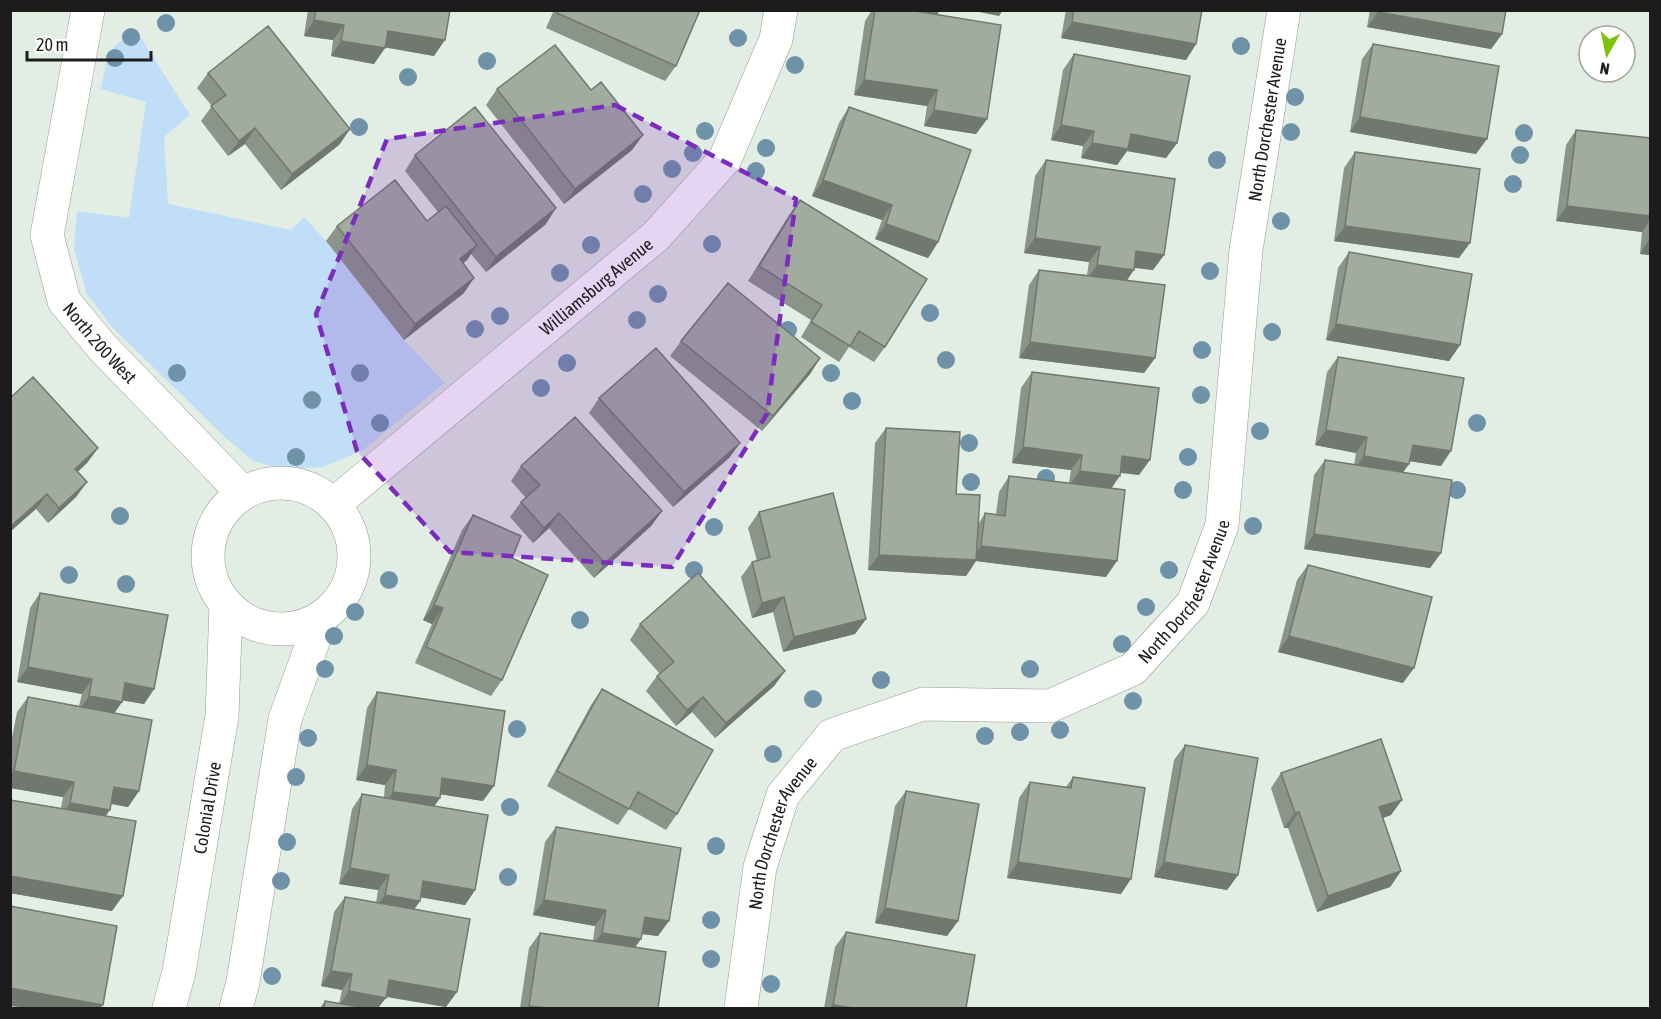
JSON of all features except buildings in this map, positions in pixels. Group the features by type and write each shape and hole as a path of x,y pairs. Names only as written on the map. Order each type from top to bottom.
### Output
{"street":[{"name":"North 200 West","path":"88,10 47,235 64,301 102,347 243,493"},
{"name":"Williamsburg Avenue","path":"333,505 656,236 725,159 776,39 781,10"},
{"name":"North Dorchester Avenue","path":"741,1008 760,867 783,795 832,735 923,704 1050,706 1133,669 1193,603 1222,525 1246,250 1284,10"},
{"path":"288,483 312,490 333,505 348,526 354,551 352,576 340,599 322,617 299,627 273,629 246,620 226,604 213,583 208,558 212,533 220,518 243,493 263,485 288,483"},
{"name":"Colonial Drive","path":"169,1008 179,972 222,716 226,604"},
{"path":"236,1008 243,982 285,719 322,617"}],"highlighted area":[{"path":"615,105 796,199 767,414 672,567 450,552 357,451 316,314 387,139"}],"shaded area":[{"path":"138,33 190,115 164,137 168,204 291,230 304,217 326,241 404,340 445,383 363,450 323,467 282,469 253,461 227,439 112,327 87,294 74,249 77,211 129,218 146,102 101,89 110,54 119,42"}]}
